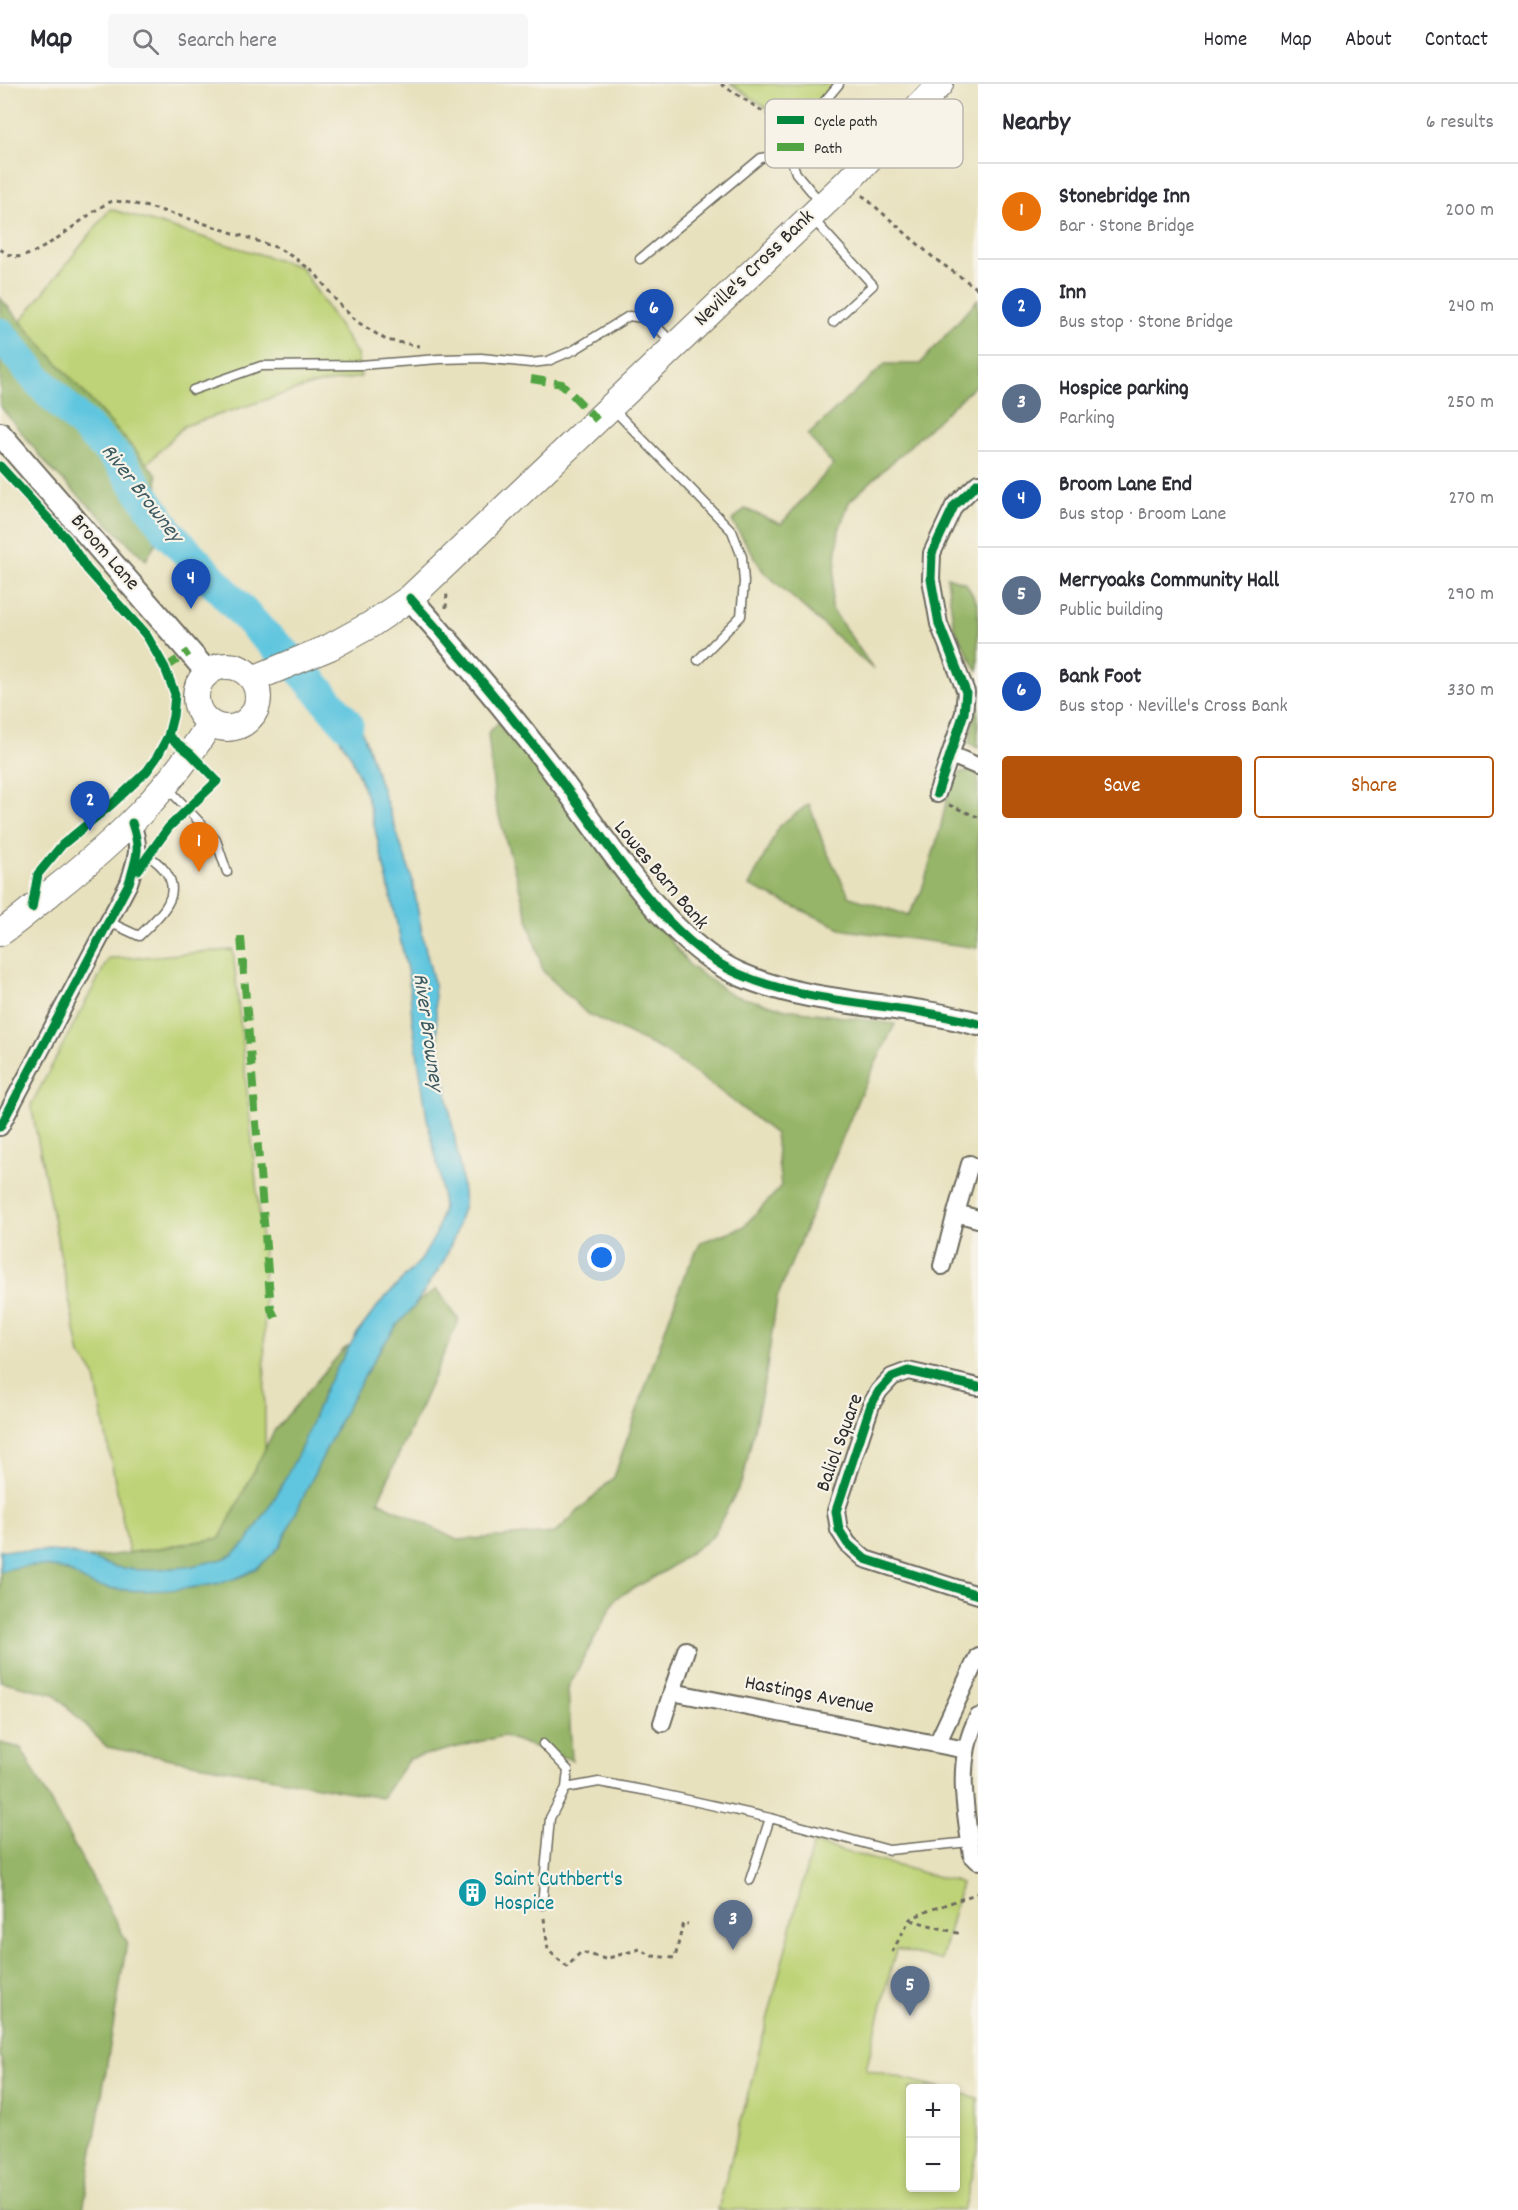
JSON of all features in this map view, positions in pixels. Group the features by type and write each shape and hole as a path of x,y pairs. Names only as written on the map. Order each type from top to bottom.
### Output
{"main road":[{"name":"Neville's Cross Bank","path":"926,99 940,84"},
{"name":"Neville's Cross Bank","path":"253,679 330,647 370,625 410,598 860,168"},
{"path":"226,665 246,672 253,679 258,697 253,715 238,726 228,728 210,723 203,717 195,699 196,689 207,672 226,665"},
{"path":"0,933 87,864 132,823 167,786 210,723"}],"street":[{"name":"Broom Lane","path":"0,434 207,672"},
{"path":"937,794 964,713 966,692 939,624 931,579 932,553 954,506 978,483"},
{"name":"Lowes Barn Bank","path":"410,598 549,765 625,869 671,922 700,950 737,973 794,992 955,1017 978,1024"},
{"path":"951,755 977,766"},
{"path":"0,1127 129,883 139,851 132,823"},
{"path":"942,1266 970,1164"},
{"path":"956,1213 978,1219"},
{"name":"Baliol Square","path":"978,1387 908,1371 892,1377 879,1391 871,1405 836,1511 839,1530 848,1544 865,1559 978,1595"},
{"path":"662,1723 686,1650"},
{"path":"937,1744 978,1656"},
{"name":"Hastings Avenue","path":"672,1692 966,1750"},
{"path":"978,1718 973,1726 966,1750 964,1806 972,1855 978,1861"}],"lane":[{"path":"826,99 839,84"},
{"path":"640,259 761,158 765,157"},
{"path":"794,168 816,210 873,285 833,322"},
{"path":"193,390 261,366 360,365 439,358 481,358 531,363 548,361 574,350 629,316 649,319 675,345"},
{"path":"611,407 732,531 742,556 744,601 741,616 698,660"},
{"path":"167,786 216,840 227,872"},
{"path":"109,922 140,936 167,904 172,892 170,877 159,862 139,851"},
{"path":"542,1905 550,1818 566,1788 568,1770 543,1744"},
{"path":"566,1788 599,1782 648,1791 770,1818 889,1850 970,1842"},
{"path":"750,1880 770,1818"}],"path":[{"path":"721,84 765,113"},
{"path":"847,182 935,260 978,290"},
{"path":"0,249 13,257 26,256 70,231 90,214 112,200 143,205 278,248 315,273 338,303 356,321 386,340 425,347"},
{"path":"937,794 950,805 978,817"},
{"path":"892,1952 910,1919 978,1893"},
{"path":"542,1905 548,1950 567,1967 581,1952 604,1959 640,1948 652,1956 675,1958 683,1923 688,1924"},
{"path":"910,1919 961,1934"}],"green space":[{"path":"731,84 839,84 826,99 765,99 765,107"},
{"path":"110,209 301,267 357,354 361,377 312,385 184,426 147,464 20,322"},
{"path":"0,298 157,475 159,537 146,560 51,469 0,406"},
{"path":"978,299 978,383 849,502 839,530 831,608 874,670 763,571 732,521 745,509 781,524 833,465 808,435 885,364 920,364"},
{"path":"947,577 966,583 978,605 978,672 954,628"},
{"path":"978,696 978,748 969,743"},
{"path":"500,721 503,732 510,732 690,966 732,995 786,1009 895,1024 860,1095 777,1298 766,1373 743,1480 712,1537 665,1571 616,1598 568,1688 572,1760 503,1736 409,1759 382,1798 107,1747 54,1694 0,1681 0,1560 64,1561 220,1538 274,1431 344,1349 437,1289 459,1320 378,1501 457,1540 555,1533 614,1477 683,1278 701,1242 743,1227 781,1187 775,1134 664,1051 586,1013 543,971 495,802 488,733"},
{"path":"961,772 978,772 978,948 845,930 749,886 780,825 809,804 825,848 850,897 908,915 921,893 940,830 948,793"},
{"path":"233,950 264,1262 265,1450 220,1538 129,1553 94,1373 80,1355 31,1105 109,958"},
{"path":"0,1743 21,1748 127,1942 83,2210 0,2210 0,2177 4,2164 2,2058 0,2057"},
{"path":"813,1843 961,1883 941,1960 896,1949 866,2069 926,2084 906,2084 906,2192 960,2192 960,2093 978,2098 978,2151 963,2210 718,2210"}],"water":[{"path":"329,682 347,701 364,736 412,878 434,983 438,1043 461,1174 464,1204 455,1235 443,1263 413,1308 397,1325 376,1356 342,1416 280,1546 259,1566 237,1578 219,1583 154,1590 114,1589 97,1586 64,1570 40,1566 0,1572 0,1550 67,1552 116,1567 139,1570 187,1567 232,1555 247,1542 276,1496 301,1448 326,1387 356,1335 380,1303 421,1260 436,1234 443,1208 440,1176 427,1118 412,1018 409,979 387,879 368,800 351,756 331,725 307,697"}],"waterway":[{"name":"River Browney","path":"0,334 38,380 119,460 169,533 262,633 298,666 347,724"}],"marked path":[{"path":"531,379 562,384 597,420"},
{"path":"165,668 189,652"},
{"path":"241,937 271,1309 276,1319"}],"cycle path":[{"path":"0,466 67,539 87,569 147,636 165,668 175,694 168,736 157,757 147,771 112,804 62,845 38,874 32,908"},
{"path":"937,794 964,713 966,692 939,624 931,579 932,553 954,506 978,483"},
{"path":"410,598 481,680 532,744 658,910 684,936 711,958 739,974 797,993 948,1017 978,1024"},
{"path":"138,870 169,827 217,781 191,754 168,736"},
{"path":"0,1127 129,883 137,853 132,823"},
{"path":"978,1387 908,1371 892,1377 879,1391 871,1405 836,1511 839,1530 848,1544 865,1559 978,1595"}],"place":[{"name":"Bank Foot","path":"654,339"},
{"name":"Broom Lane End","path":"191,609"},
{"name":"Inn","path":"90,831"},
{"name":"Stonebridge Inn","path":"199,872"},
{"name":"Saint Cuthbert's Hospice","path":"473,1893"},
{"name":"Hospice parking","path":"733,1950"},
{"name":"Merryoaks Community Hall","path":"910,2016"}]}
